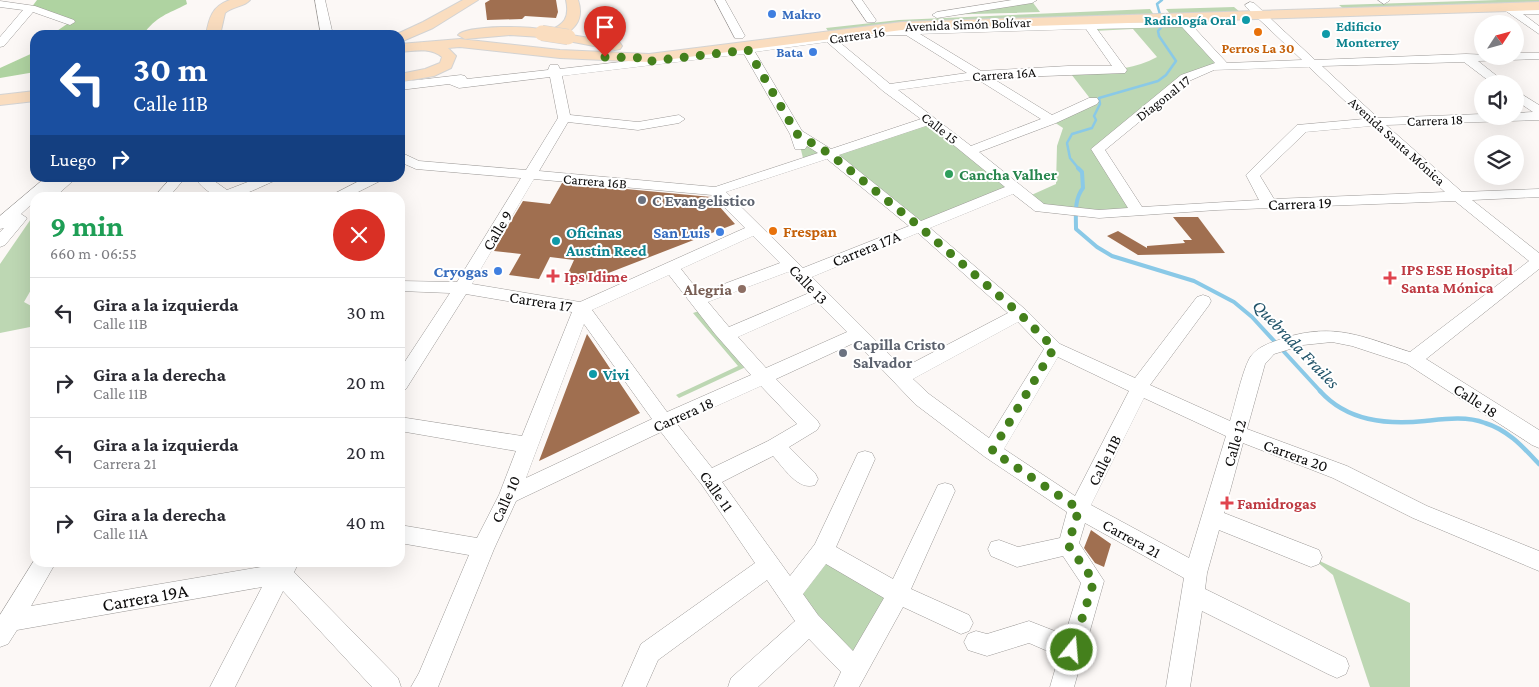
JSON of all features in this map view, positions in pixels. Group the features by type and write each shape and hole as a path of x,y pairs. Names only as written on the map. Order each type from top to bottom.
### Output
{"main road":[{"path":"203,30 206,15 213,8 232,0"},
{"path":"214,30 218,11 228,5 244,0"},
{"path":"475,44 518,43 542,38 561,30 570,24 576,16 572,0"},
{"name":"Avenida Simón Bolívar","path":"405,47 475,44 560,54 650,60 902,26 1090,25 1260,9 1383,1 1431,0"},
{"path":"405,35 428,25 467,2"},
{"name":"Avenida Simón Bolívar","path":"1260,9 1510,8 1539,6"},
{"name":"Avenida Simón Bolívar","path":"405,41 498,32 542,33 610,46 633,48 871,20 937,15 1165,18"},
{"path":"405,77 429,73 446,65 449,56 442,50 424,45"},
{"path":"0,94 30,91"},
{"path":"0,100 30,97"}],"street":[{"path":"320,0 326,30"},
{"path":"331,0 335,30"},
{"path":"720,0 739,36"},
{"path":"857,0 871,20"},
{"path":"937,15 989,3 1032,0"},
{"path":"0,4 32,8 70,22"},
{"path":"0,44 32,8"},
{"path":"1510,8 1539,11"},
{"path":"1510,8 1539,31"},
{"name":"Avenida Santa Mónica","path":"1260,9 1376,123 1466,196 1539,261"},
{"path":"1165,18 1224,66"},
{"path":"0,26 18,24"},
{"name":"Carrera 16","path":"405,85 450,80 459,84 555,70 748,50 827,37 880,31 1090,25"},
{"name":"Carrera 16A","path":"887,88 980,75 1068,70 1121,70 1090,25"},
{"path":"906,30 1051,120"},
{"name":"Calle 15","path":"827,37 887,88 931,120 1040,208 1061,210"},
{"path":"748,50 797,134 804,162"},
{"path":"1316,62 1539,56"},
{"path":"1466,58 1489,75"},
{"name":"Avenida Santa Mónica","path":"1316,62 1391,122 1466,196 1539,247"},
{"name":"Diagonal 17","path":"1137,212 1098,149 1185,78 1203,69 1224,66 1316,62"},
{"path":"555,70 564,118 638,126 679,119"},
{"path":"1524,100 1539,111"},
{"path":"969,151 1051,120 1093,101"},
{"name":"Carrera 18","path":"1269,204 1253,175 1302,128 1539,116"},
{"name":"Calle 9","path":"405,376 462,288 564,118"},
{"path":"834,158 841,155 848,148 931,120"},
{"path":"797,134 834,158 920,227 1020,314 1054,348 992,451"},
{"name":"Carrera 16B","path":"405,162 416,165 530,176 716,191 804,162 834,158"},
{"path":"37,192 48,182"},
{"path":"52,192 64,182"},
{"path":"165,192 174,182"},
{"path":"207,182 220,192"},
{"path":"238,192 260,182"},
{"path":"345,192 366,182"},
{"name":"Carrera 17A","path":"696,300 858,250 1016,188"},
{"name":"Calle 13","path":"716,191 901,377"},
{"name":"Carrera 19","path":"1061,210 1099,214 1269,204 1539,193"},
{"path":"0,224 30,198"},
{"path":"0,233 30,210"},
{"path":"0,242 20,218"},
{"name":"Carrera 17","path":"405,286 462,288 582,308 755,229"},
{"path":"1413,359 1539,261"},
{"path":"672,268 696,300 763,378 810,426 709,479"},
{"path":"726,335 820,294"},
{"name":"Calle 11B","path":"1068,545 1079,509 1144,379 1203,302"},
{"name":"Calle 11","path":"582,308 664,422 709,479 768,566 851,679"},
{"name":"Calle 10","path":"423,687 428,681 483,548 509,495 582,308"},
{"path":"901,377 1020,314"},
{"name":"Carrera 18","path":"509,495 664,422 858,335"},
{"name":"Calle 12","path":"1178,687 1194,584 1211,518 1257,361 1268,350 1302,339 1332,336 1368,344 1413,359"},
{"name":"Carrera 20","path":"1054,348 1237,433 1334,469 1420,512 1539,561"},
{"name":"Calle 18","path":"1413,359 1539,440"},
{"name":"Carrera 21","path":"901,377 922,399 992,451 1079,509 1194,584 1337,666"},
{"path":"405,425 527,445"},
{"path":"775,446 808,479"},
{"path":"789,594 823,551 865,459"},
{"path":"851,679 898,594 945,491"},
{"path":"1211,518 1311,557"},
{"path":"405,535 483,548"},
{"path":"999,549 1017,557 1068,545 1094,581 1062,687"},
{"path":"823,551 898,594 961,623"},
{"path":"634,687 649,652 768,566"},
{"path":"5,628 42,567"},
{"name":"Carrera 19A","path":"5,628 275,567"},
{"path":"222,687 279,567"},
{"path":"280,567 389,687"},
{"path":"740,687 810,623"},
{"path":"976,642 987,645 1029,632 1072,650"}],"green space":[{"path":"37,0 186,0 187,4 158,19 147,30 58,30 70,22 31,8"},
{"path":"1031,0 1040,12 937,15"},
{"path":"1539,0 1539,4 1344,9 1339,5"},
{"path":"1234,7 1240,12 1170,14 1166,9"},
{"path":"1150,9 1154,15 876,26 828,31 826,28 899,20"},
{"path":"1173,17 1185,24 1224,66 1203,69 1098,149 1137,211 1040,208 1027,197 1056,184 1057,146 1063,128 1051,120 1092,101 1068,70 1113,70 1135,66 1157,57 1133,29 1093,31 1089,26"},
{"path":"30,54 30,73 0,78 0,68"},
{"path":"931,120 1015,188 920,227 830,154"},
{"path":"797,134 830,154 804,162"},
{"path":"30,220 30,292 24,302 30,305 30,327 0,333 0,264"},
{"path":"699,311 748,366 679,398 676,395 738,366 693,313"},
{"path":"823,551 898,594 856,671 789,594"},
{"path":"1311,557 1410,603 1410,687 1370,687 1333,575"}],"building":[{"path":"490,0 556,0 558,12 556,18 525,16 522,19 487,20 485,3"},
{"name":"Oficinas Austin Reed","path":"562,183 711,197 735,224 580,284 564,282 574,260 550,257 539,279 509,275 521,254 494,251 508,226 523,201 550,204"},
{"path":"1173,217 1198,217 1225,253 1138,255 1107,236 1118,231 1147,248 1147,246 1185,243 1183,240 1192,240"},
{"name":"Vivi","path":"587,334 640,413 539,461"},
{"path":"1091,530 1111,544 1104,567 1095,563 1084,548"}],"waterway":[{"name":"Quebrada Frailes","path":"1161,18 1157,4 1162,0"},
{"name":"Quebrada Frailes","path":"1079,169 1070,158 1067,143 1072,134 1092,128 1096,120 1094,116 1100,104 1099,98 1158,81 1166,75 1176,61 1159,36 1158,31 1163,25"},
{"name":"Quebrada Frailes","path":"1079,169 1082,172 1083,188 1077,202 1076,229 1097,247 1112,256 1194,281 1234,302 1252,317 1320,391"},
{"name":"Quebrada Frailes","path":"1320,391 1342,409 1368,419 1396,422 1463,419 1485,423 1508,435 1521,445 1539,464"}],"place":[{"name":"Makro","path":"772,14"},
{"name":"Radiología Oral","path":"1246,20"},
{"name":"Perros La 30","path":"1258,32"},
{"name":"Edificio Monterrey","path":"1326,34"},
{"name":"Bata","path":"813,52"},
{"name":"Cancha Valher","path":"949,174"},
{"name":"C Evangelistico","path":"642,200"},
{"name":"Frespan","path":"773,231"},
{"name":"San Luis","path":"720,232"},
{"name":"Oficinas Austin Reed","path":"556,241"},
{"name":"Cryogas","path":"498,271"},
{"name":"Ips Idime","path":"553,276"},
{"name":"IPS ESE Hospital Santa Mónica","path":"1390,278"},
{"name":"Alegria","path":"742,289"},
{"name":"Capilla Cristo Salvador","path":"843,353"},
{"name":"Vivi","path":"593,374"},
{"name":"Famidrogas","path":"1227,503"}],"route":[{"path":"605,57 649,58 651,61 692,58 748,50 797,134 830,154 920,227 1020,314 1054,348 992,451 1079,509 1068,545 1094,581 1072,650"}]}
